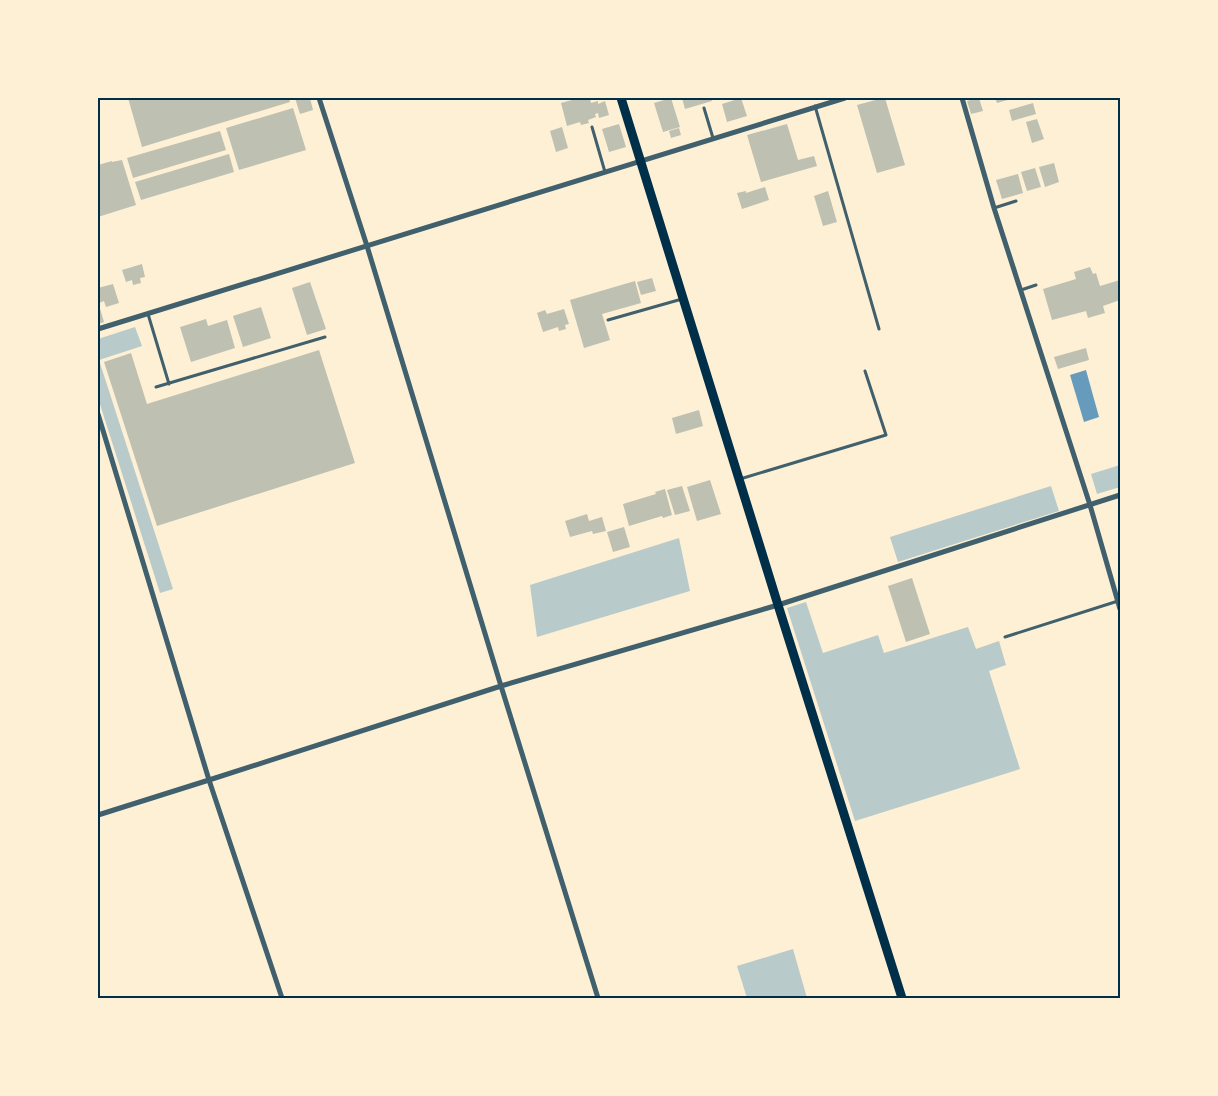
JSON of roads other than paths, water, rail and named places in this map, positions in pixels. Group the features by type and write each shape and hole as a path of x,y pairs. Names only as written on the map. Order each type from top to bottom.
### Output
{"main road":[{"path":"621,98 778,606 902,998"}],"street":[{"path":"320,98 367,246 500,686 598,998"},
{"path":"98,329 845,98"},
{"path":"962,98 994,208 1090,504 1120,609"},
{"path":"98,414 209,780 282,998"},
{"path":"98,815 500,686 778,606 1120,495"}],"lane":[{"path":"815,106 880,329"},
{"path":"704,108 713,138"},
{"path":"592,127 605,172"},
{"path":"994,208 1016,201"},
{"path":"1021,290 1036,285"},
{"path":"608,320 684,299"},
{"path":"148,314 169,384"},
{"path":"156,388 325,337"},
{"path":"739,479 886,435 865,371"},
{"path":"1005,637 1118,601"}],"water":[{"path":"1086,370 1099,417 1084,422 1070,375"}]}
